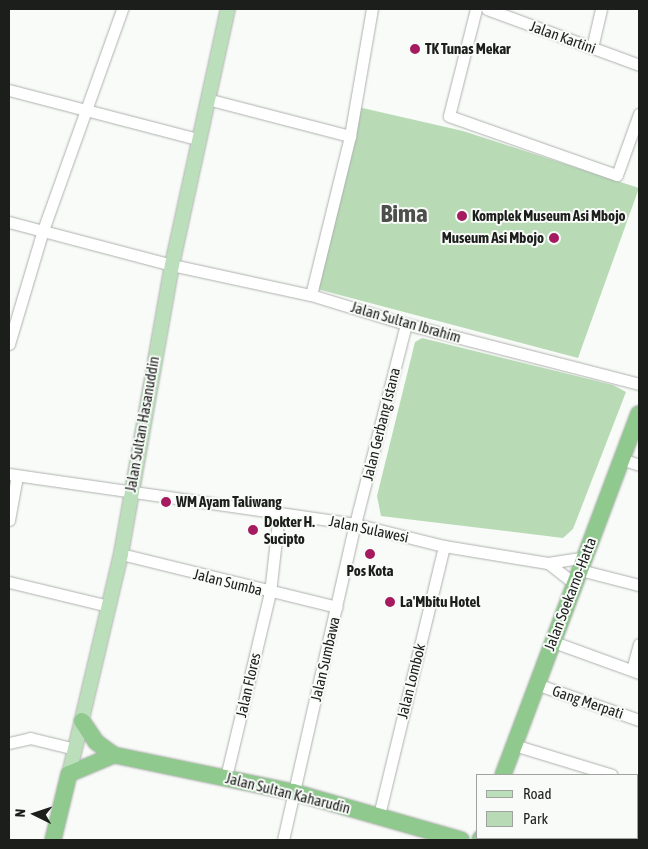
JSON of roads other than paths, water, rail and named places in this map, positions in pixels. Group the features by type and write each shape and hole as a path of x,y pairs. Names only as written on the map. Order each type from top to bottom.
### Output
{"highway":[{"name":"Jalan Soekarno-Hatta","path":"503,774 551,641 639,414"},
{"name":"Jalan Sultan Kaharudin","path":"82,721 96,742 114,755 293,792 379,815 461,840"},
{"path":"69,774 114,755"},
{"name":"Jalan Sultan Hasanuddin","path":"55,840 69,774"}],"main road":[{"name":"Jalan Sultan Hasanuddin","path":"69,774 121,554 130,492 172,265 197,139 228,9"}],"street":[{"path":"9,344 13,317 85,108 122,9"},
{"path":"311,295 350,136 372,9"},
{"path":"476,9 448,116 617,174 639,114"},
{"name":"Jalan Kartini","path":"488,9 639,65"},
{"path":"592,48 601,9"},
{"path":"9,90 85,108 197,139"},
{"path":"207,99 350,136"},
{"name":"Jalan Sultan Ibrahim","path":"9,222 42,233 172,265 311,295 406,324 639,384"},
{"name":"Jalan Gerbang Istana","path":"355,524 406,324"},
{"path":"621,458 639,465"},
{"path":"9,520 13,475"},
{"name":"Jalan Sulawesi","path":"13,475 355,524 444,546 580,570"},
{"name":"Jalan Flores","path":"226,777 270,593 279,513"},
{"name":"Jalan Sumbawa","path":"283,840 355,524"},
{"name":"Jalan Lombok","path":"379,815 444,546"},
{"name":"Jalan Sumba","path":"121,554 270,593 337,607"},
{"name":"Jalan Sulawesi","path":"548,563 580,570"},
{"path":"580,570 639,585"},
{"path":"9,582 109,606"},
{"path":"551,641 635,671 639,644"},
{"name":"Gang Merpati","path":"536,684 639,720"},
{"path":"9,743 30,738 75,749"},
{"path":"514,745 609,774"}],"place":[{"name":"TK Tunas Mekar","path":"415,49"},
{"name":"Komplek Museum Asi Mbojo","path":"462,216"},
{"name":"Museum Asi Mbojo","path":"554,238"},
{"name":"WM Ayam Taliwang","path":"166,502"},
{"name":"Dokter H. Sucipto","path":"253,530"},
{"name":"Pos Kota","path":"370,554"},
{"name":"La'Mbitu Hotel","path":"390,602"}],"district":[{"name":"Bima","path":"404,213"}]}
